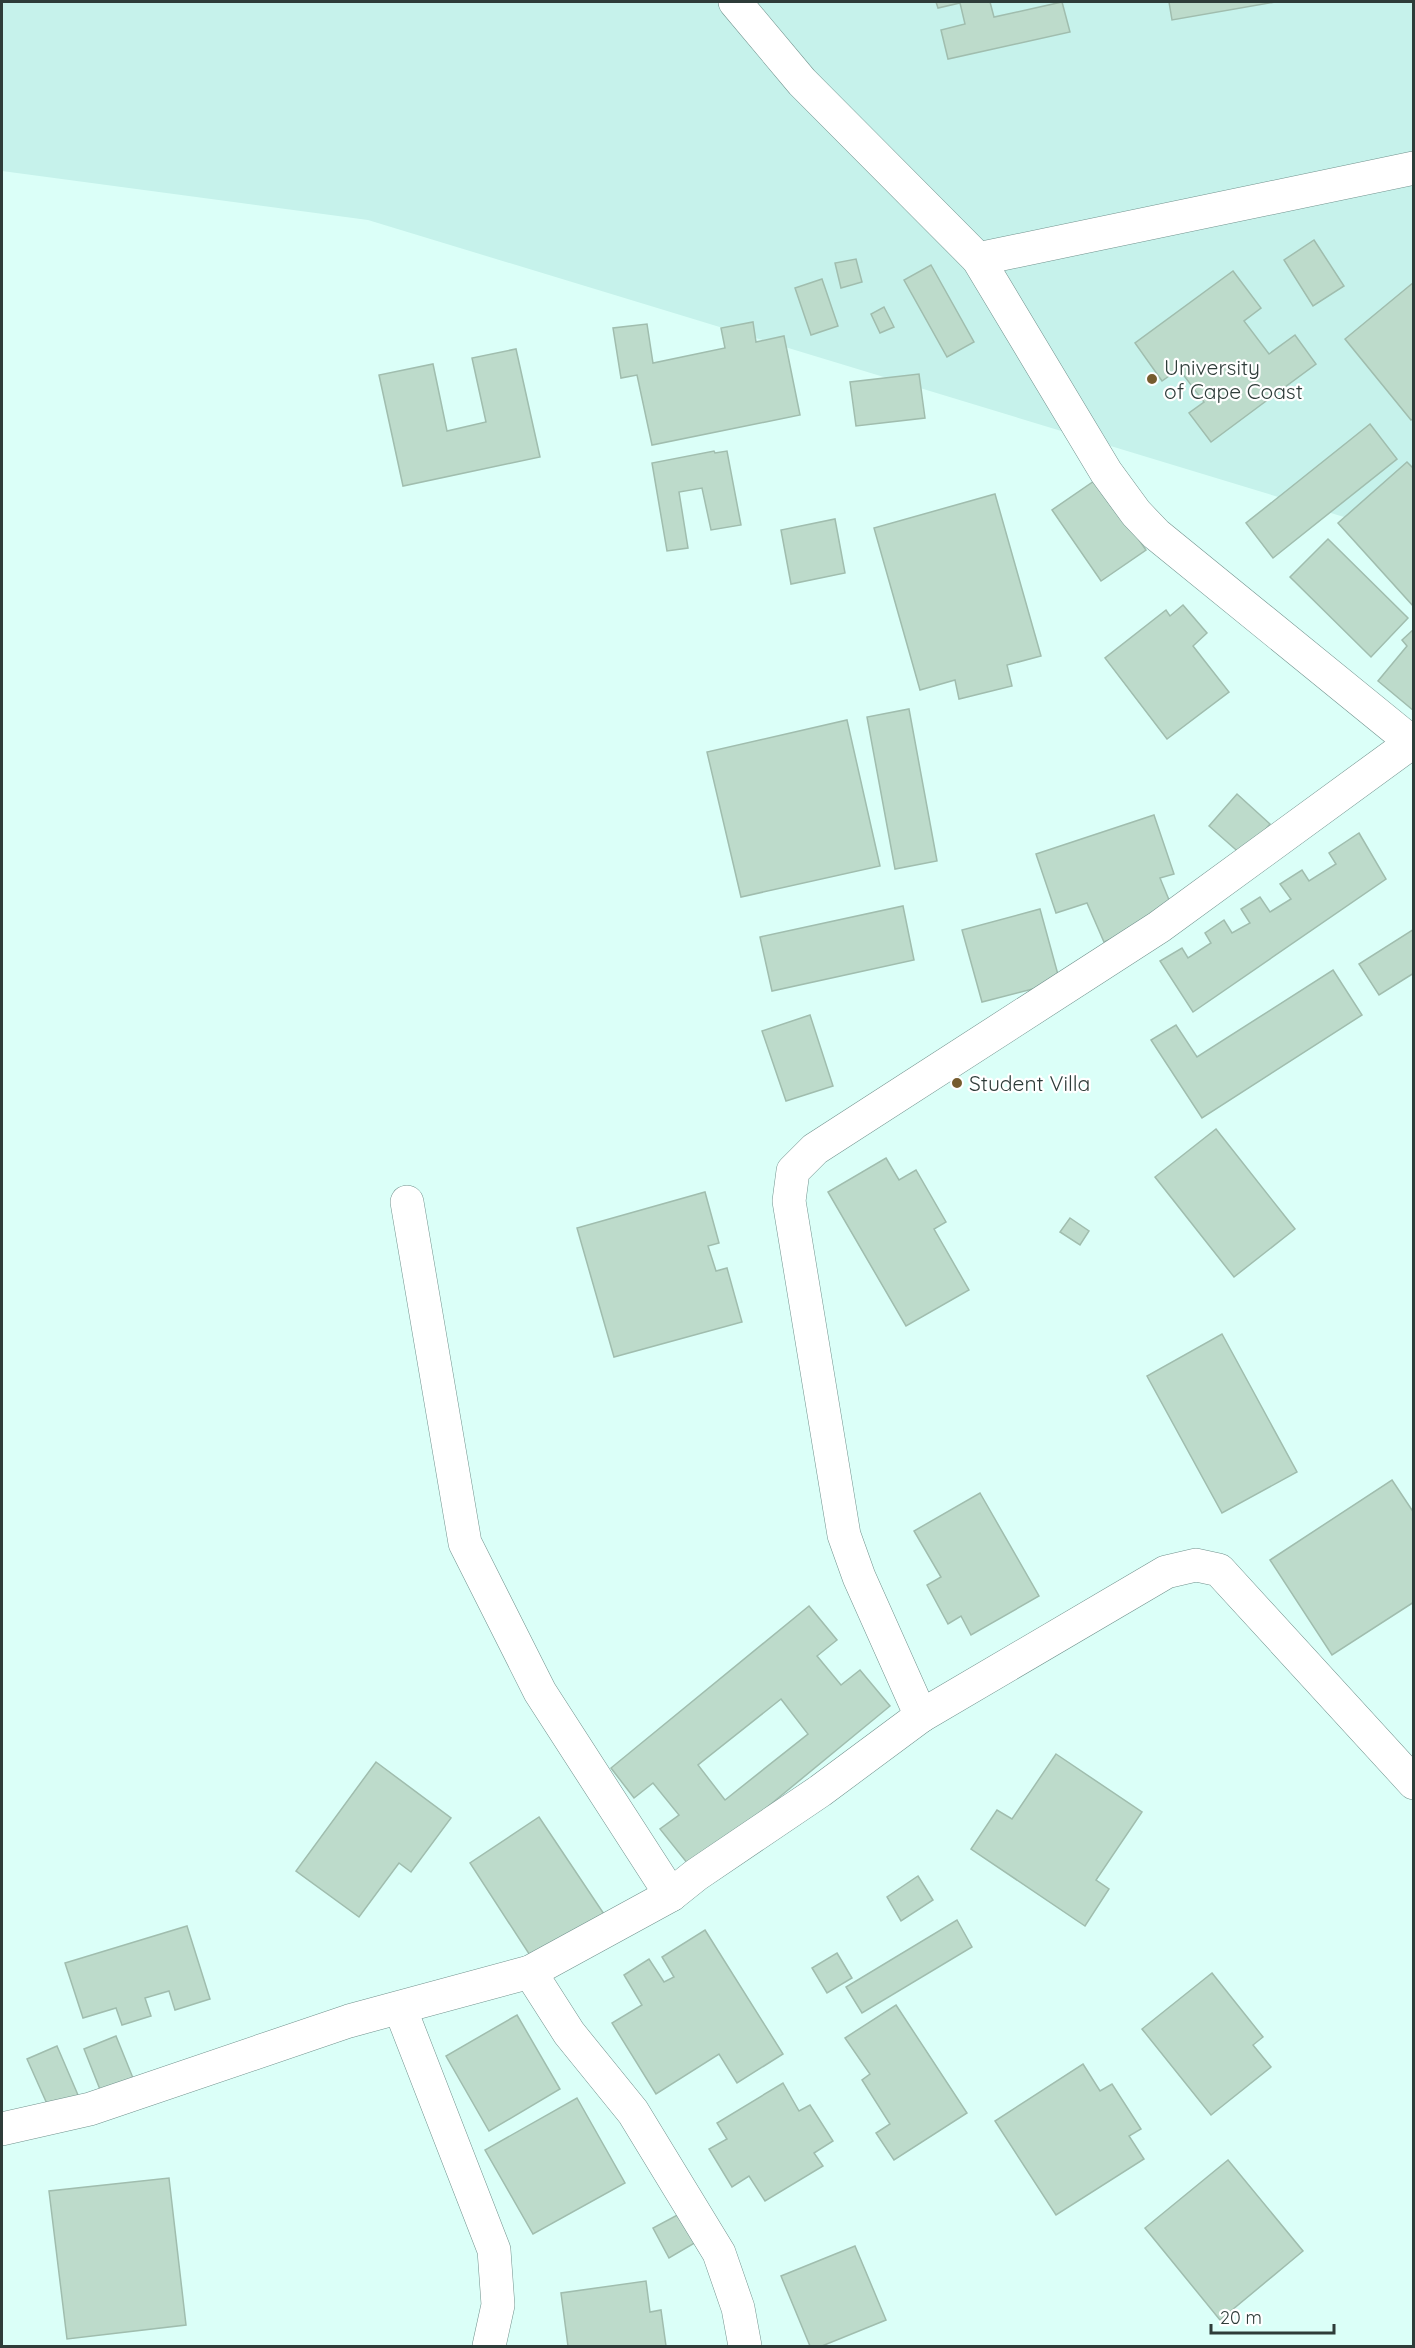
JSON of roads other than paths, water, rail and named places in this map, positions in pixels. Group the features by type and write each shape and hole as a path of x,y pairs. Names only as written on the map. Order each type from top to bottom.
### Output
{"street":[{"path":"735,2 802,82 978,259 1106,472 1136,513 1156,534 1412,743 1159,927 815,1149 793,1171 789,1201 844,1535 859,1577 921,1716"},
{"path":"978,259 1413,168"},
{"path":"407,1202 465,1543 540,1692 671,1896"},
{"path":"2,2129 90,2109 349,2022 530,1972 671,1896 696,1875 820,1791 921,1716 1166,1572 1196,1566 1218,1570 1413,1783"},
{"path":"530,1972 569,2033 633,2112 719,2253 738,2308 745,2346"},
{"path":"400,2008 494,2250 498,2305 489,2346"}],"place":[{"name":"University of Cape Coast","path":"1152,379"},
{"name":"Student Villa","path":"957,1083"}]}
